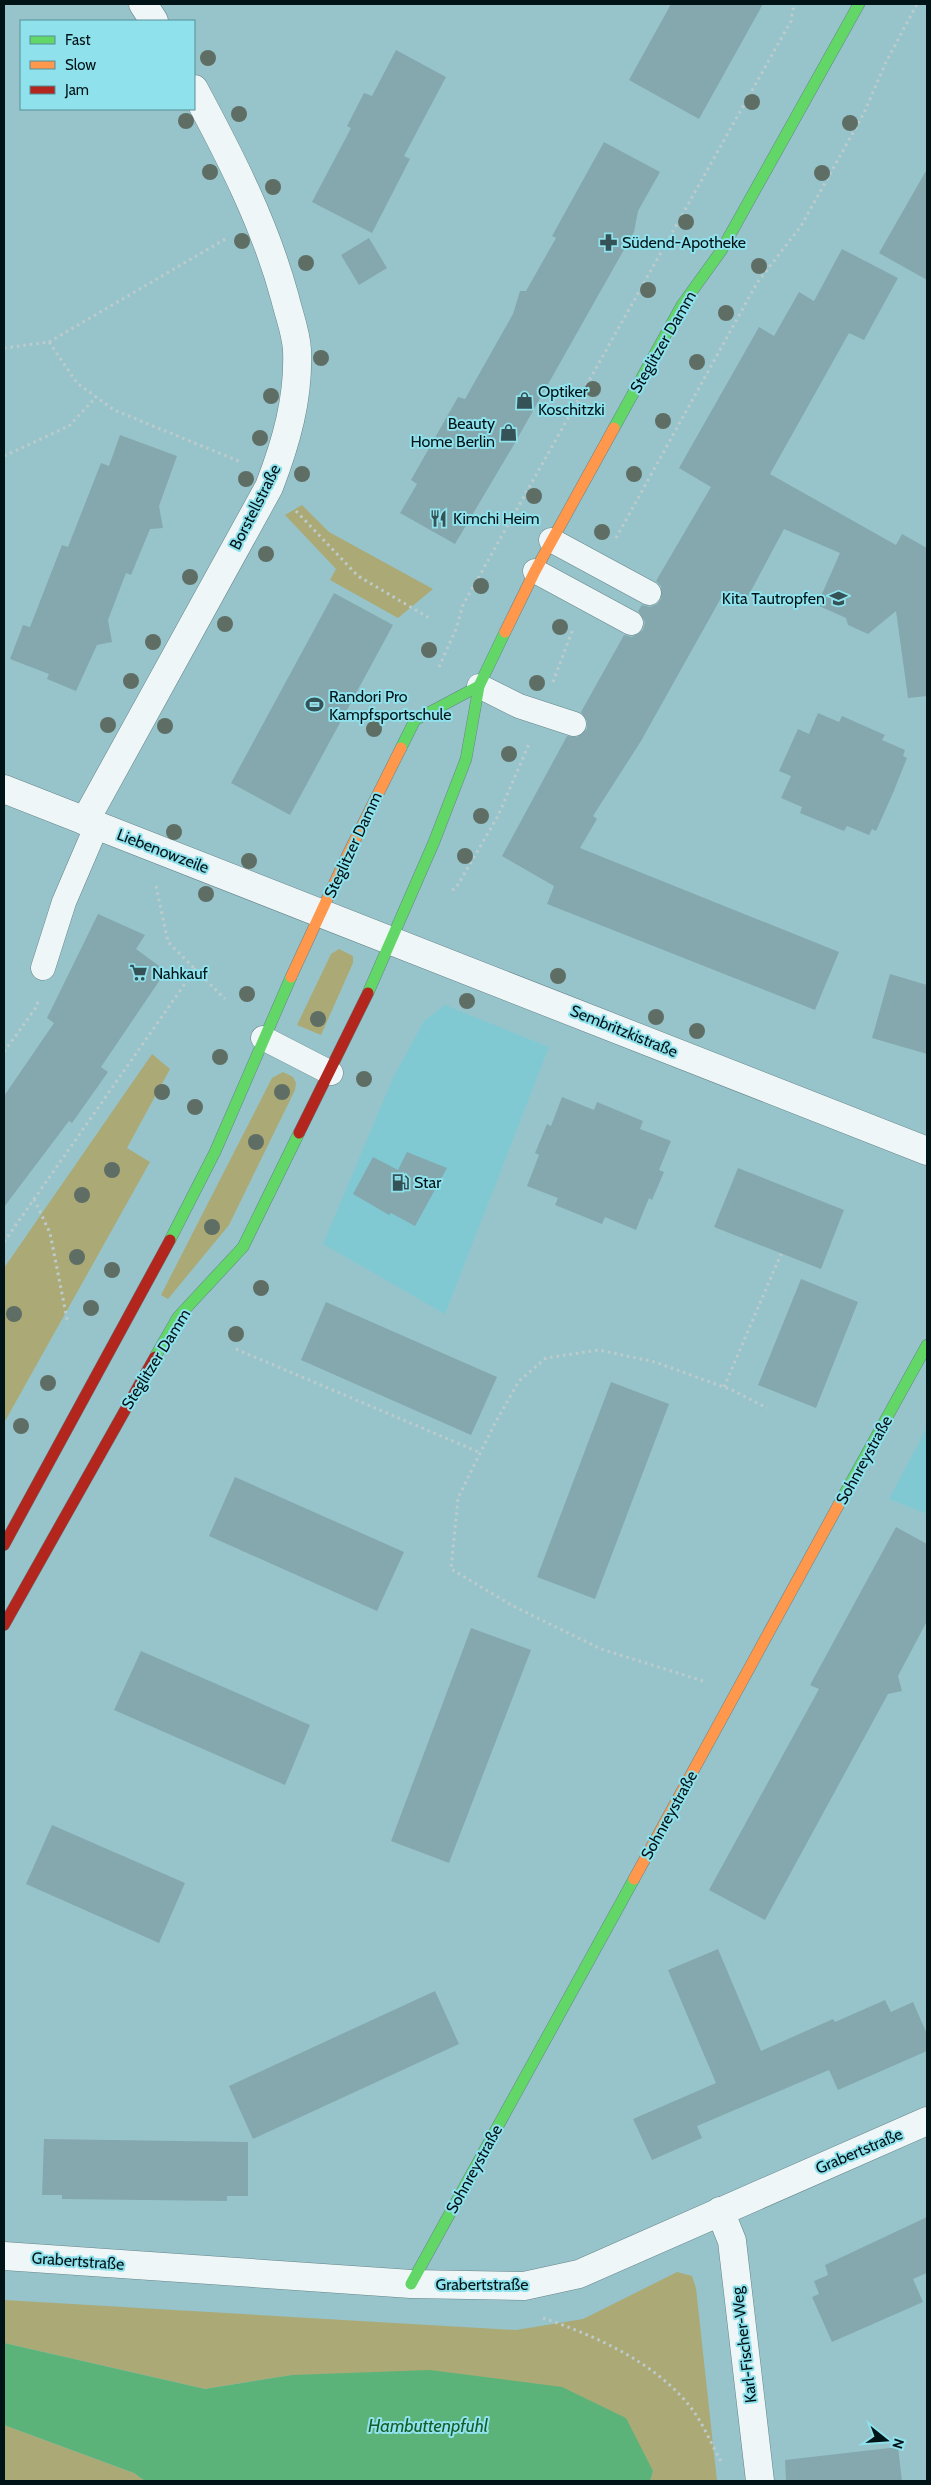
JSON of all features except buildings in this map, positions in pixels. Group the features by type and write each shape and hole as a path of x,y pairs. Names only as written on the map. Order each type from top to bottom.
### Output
{"main road":[{"name":"Steglitzer Damm","path":"4,1626 178,1317 243,1247 331,1073 392,940 434,842 466,759 479,686 551,540 682,304 721,251 859,4"},
{"name":"Steglitzer Damm","path":"4,1545 153,1275 215,1152 263,1038 374,799 415,720 479,686"},
{"name":"Sohnreystraße","path":"411,2284 927,1345"}],"street":[{"path":"143,4 153,20"},
{"name":"Borstellstraße","path":"91,823 269,487 284,448 294,407 297,348 276,263 243,184 195,91"},
{"name":"Liebenowzeile","path":"4,790 322,912"},
{"name":"Sembritzkistraße","path":"322,912 927,1151"},
{"name":"Grabertstraße","path":"4,2256 411,2284 524,2286 580,2274 927,2121"},
{"name":"Karl-Fischer-Weg","path":"720,2211 732,2241 760,2481"}],"lane":[{"path":"551,540 649,593"},
{"path":"536,572 631,623"},
{"path":"479,686 519,706 574,724"},
{"path":"44,968 91,823"},
{"path":"263,1038 331,1073"}],"path":[{"path":"456,629 463,605 791,21 794,4"},
{"path":"600,566 757,283 801,226 864,113 886,62 917,4"},
{"path":"4,348 49,342 229,236"},
{"path":"49,342 77,383 114,410 241,462"},
{"path":"4,456 69,426 96,397"},
{"path":"293,507 358,576 431,619"},
{"path":"456,888 498,816 586,599"},
{"path":"156,886 168,942 225,999"},
{"path":"4,1052 37,1006 44,968"},
{"path":"4,1242 196,968"},
{"path":"34,1199 50,1234 68,1324"},
{"path":"724,1387 781,1254"},
{"path":"236,1349 481,1453"},
{"path":"704,1681 601,1649 513,1606 451,1569 458,1498 519,1381 546,1358 599,1350 655,1362 724,1387 767,1408"},
{"path":"538,2317 571,2328 610,2346 659,2376 692,2410 726,2470"}],"shaded area":[{"path":"302,505 329,532 433,589 398,618 330,580 336,569 285,515"},
{"path":"339,949 353,956 353,963 321,1035 297,1025 331,954"},
{"path":"445,1005 549,1047 445,1314 323,1244 393,1078 424,1021"},
{"path":"152,1054 170,1069 127,1148 150,1162 4,1423 4,1268"},
{"path":"283,1072 293,1077 296,1083 295,1090 229,1225 168,1299 161,1295 272,1078"},
{"path":"927,1427 927,1514 889,1499"},
{"path":"677,2272 692,2276 696,2288 717,2481 650,2481 653,2470 292,2375 205,2389 4,2343 4,2300 516,2330 583,2319"},
{"path":"4,2425 134,2473 145,2481 4,2481"}],"water":[{"name":"Hambuttenpfuhl","path":"4,2343 205,2389 292,2375 430,2370 562,2387 626,2418 653,2471 650,2481 145,2481 134,2473 4,2425"}],"traffic: fast":[{"path":"614,428 682,305 721,251 859,4"},
{"path":"368,993 434,842 466,759 479,686 505,632"},
{"path":"401,748 415,720 479,686"},
{"path":"170,1240 215,1152 291,977"},
{"path":"155,1357 178,1317 243,1247 299,1133"},
{"path":"839,1504 927,1345"},
{"path":"411,2284 634,1879"}],"traffic: slow":[{"path":"505,632 535,571 614,428"},
{"path":"291,977 348,854 401,748"},
{"path":"634,1879 839,1504"}],"traffic: jam":[{"path":"299,1133 368,993"},
{"path":"4,1545 170,1240"},
{"path":"4,1625 155,1357"}],"place":[{"name":"Südend-Apotheke","path":"608,242"},
{"name":"Optiker Koschitzki","path":"524,400"},
{"name":"Beauty Home Berlin","path":"509,432"},
{"name":"Kimchi Heim","path":"439,518"},
{"name":"Kita Tautropfen","path":"839,598"},
{"name":"Randori Pro Kampfsportschule","path":"315,705"},
{"name":"Nahkauf","path":"138,973"},
{"name":"Star","path":"400,1182"}]}
